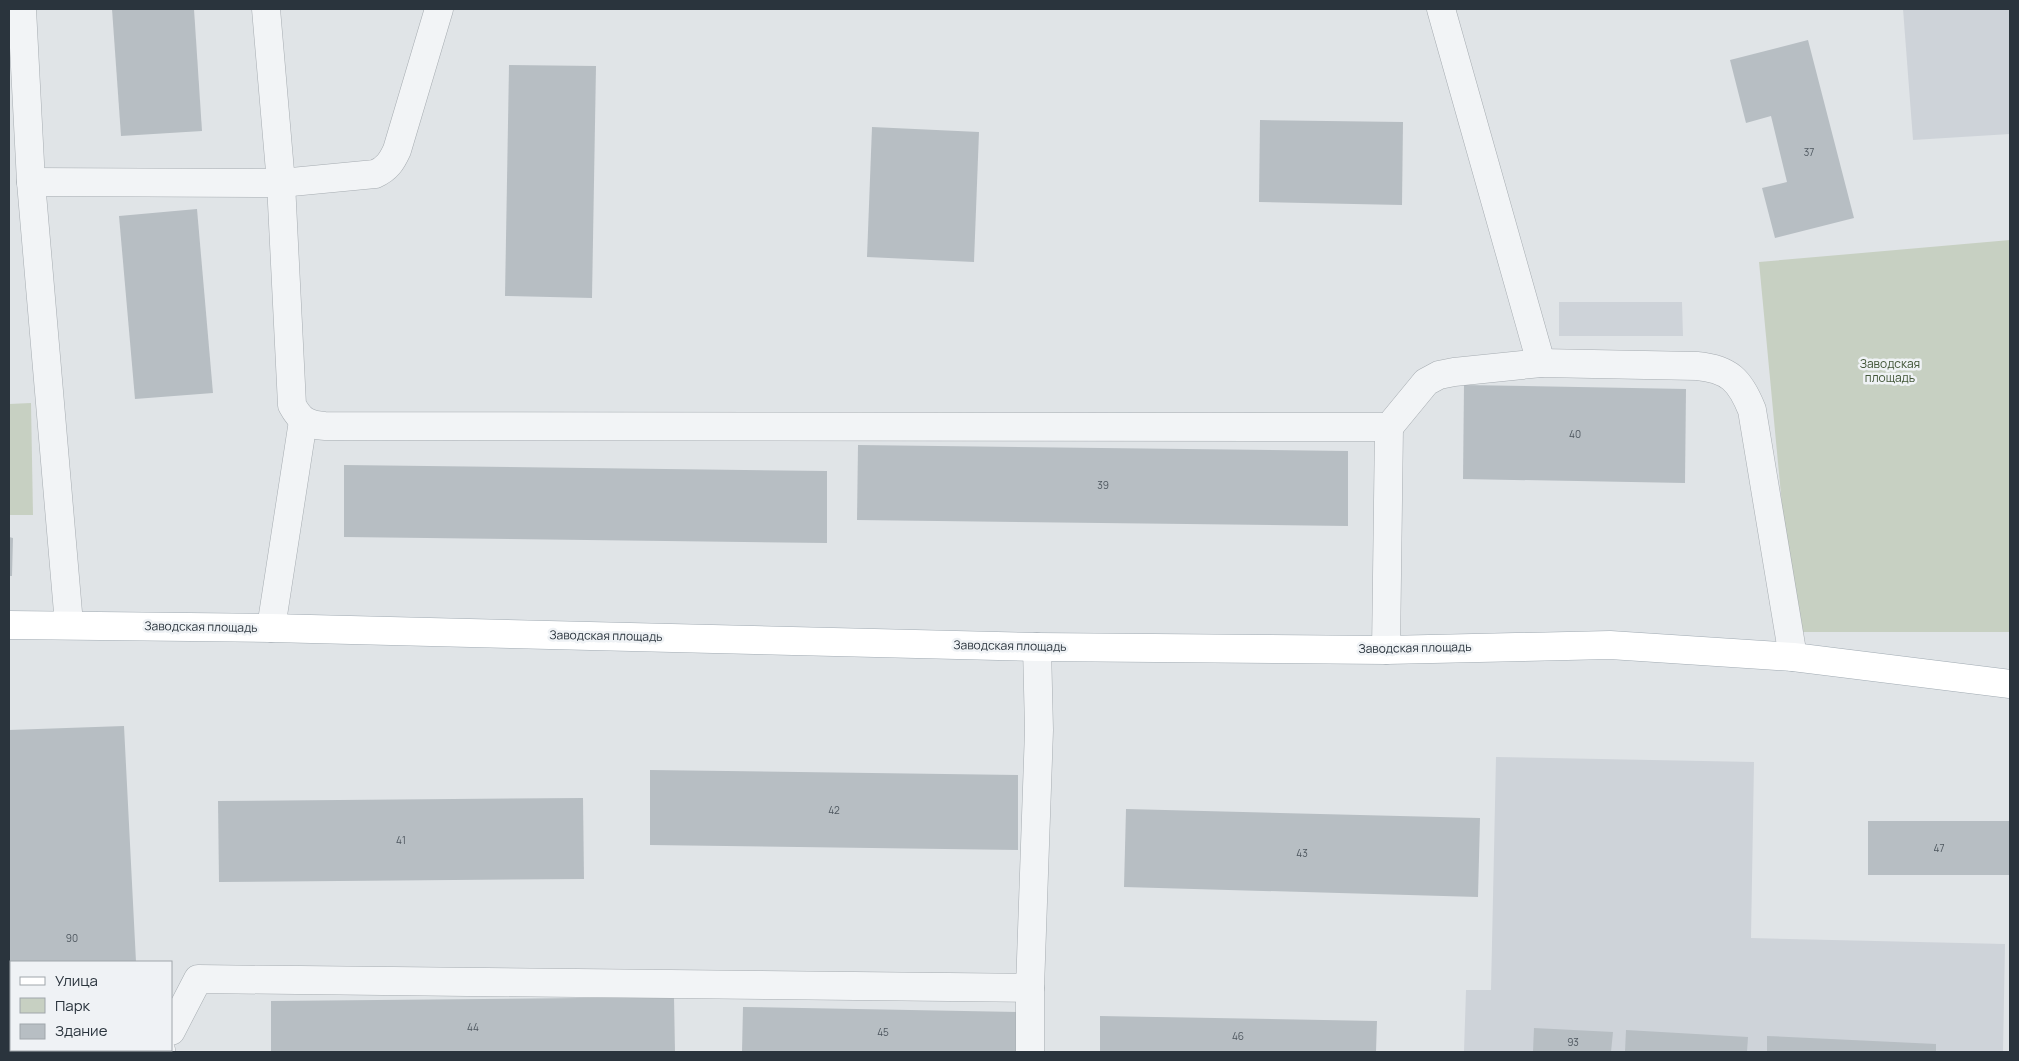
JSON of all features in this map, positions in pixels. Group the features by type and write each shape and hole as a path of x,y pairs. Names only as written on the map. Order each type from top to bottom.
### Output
{"main road":[{"name":"Заводская площадь","path":"9,625 69,624 271,628 1038,647 1386,650 1610,645 1793,657 2010,684"}],"street":[{"path":"22,9 31,182 69,624"},
{"path":"266,9 281,183 292,405 303,421 315,426 1389,427"},
{"path":"31,182 281,183 376,174 384,170 397,150 438,9"},
{"path":"1441,9 1541,363"},
{"path":"1386,650 1389,427 1418,390 1426,382 1440,375 1541,363 1697,366 1714,368 1730,375 1744,391 1752,410 1793,657"},
{"path":"271,628 303,421"},
{"path":"1030,1052 1030,988 1039,730 1038,647"},
{"path":"172,1029 198,979 1030,988"}],"shaded area":[{"path":"1903,9 2010,9 2010,134 1913,140"},
{"path":"1559,302 1682,302 1683,336 1559,336"},
{"path":"1496,757 1754,762 1751,938 2005,944 2003,1052 1464,1052 1466,990 1491,990"}],"green space":[{"name":"Заводская площадь","path":"2010,240 2010,632 1794,632 1759,262"},
{"path":"31,403 33,515 9,515 9,404"}],"building":[{"path":"112,9 194,9 202,131 121,136"},
{"path":"1808,40 1854,218 1775,238 1762,188 1787,182 1771,116 1746,123 1730,60"},
{"path":"509,65 596,66 592,298 505,296"},
{"path":"1260,120 1403,122 1402,205 1259,202"},
{"path":"872,127 979,132 974,262 867,257"},
{"path":"197,209 213,393 135,399 119,216"},
{"path":"1464,385 1686,389 1685,483 1463,479"},
{"path":"858,445 1348,451 1348,526 857,520"},
{"path":"344,465 827,471 827,543 344,537"},
{"path":"9,537 13,538 12,576 9,576"},
{"path":"124,726 136,961 10,961 9,978 9,730"},
{"path":"650,770 1018,775 1018,850 650,845"},
{"path":"583,798 584,879 219,882 218,801"},
{"path":"1126,809 1480,818 1478,897 1124,887"},
{"path":"1868,821 2010,821 2010,875 1868,875"},
{"path":"674,997 675,1052 271,1052 271,1001"},
{"path":"743,1007 1024,1012 1023,1052 742,1052"},
{"path":"1100,1016 1377,1021 1376,1052 1100,1052"},
{"path":"1534,1028 1613,1032 1611,1052 1533,1052"},
{"path":"1626,1030 1748,1037 1747,1052 1625,1052"},
{"path":"1767,1036 1936,1044 1936,1052 1767,1052"}]}
